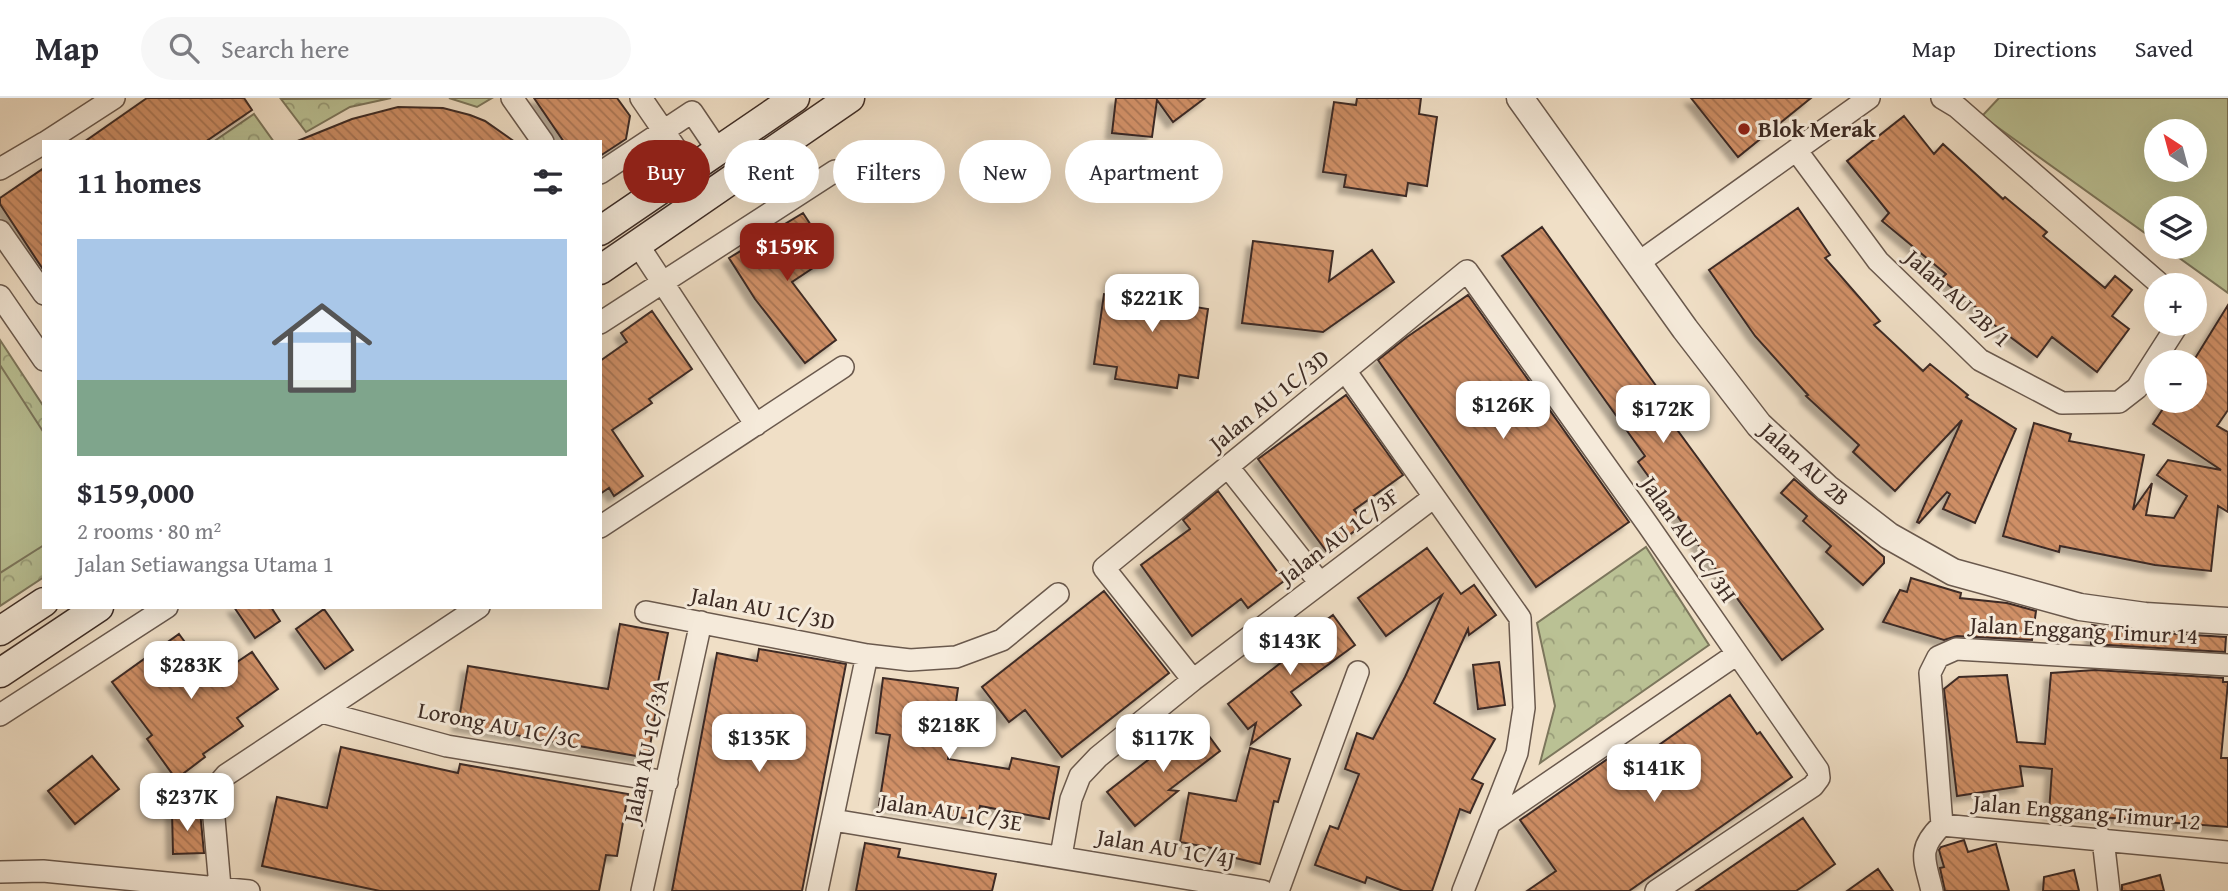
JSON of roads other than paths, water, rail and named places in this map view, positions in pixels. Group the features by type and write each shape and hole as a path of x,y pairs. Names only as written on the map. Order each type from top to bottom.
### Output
{"main road":[{"path":"710,158 795,98"},
{"path":"602,269 845,100"},
{"path":"602,230 642,203"},
{"path":"0,631 42,603"},
{"path":"0,673 96,609"}],"street":[{"path":"51,140 114,98"},
{"path":"512,98 542,140"},
{"path":"641,98 669,140"},
{"name":"Jalan AU 2B","path":"1520,98 1685,329 1759,425 1827,488 1889,536 1953,572 2080,607 2145,616 2228,621"},
{"path":"1638,263 1869,98"},
{"path":"1942,98 1957,107 2147,273"},
{"path":"602,172 692,112 719,152"},
{"path":"0,169 42,145"},
{"name":"Jalan AU 2B/1","path":"1796,149 1878,261 1980,360 2062,403 2119,402 2137,388 2170,336"},
{"path":"602,322 833,172"},
{"path":"0,232 42,291"},
{"path":"638,244 756,425"},
{"name":"Jalan AU 1C/3D","path":"1193,681 1104,568 1466,271"},
{"name":"Jalan AU 1C/3H","path":"1466,271 1818,770 1819,778 1813,786 1657,891"},
{"path":"0,296 42,357"},
{"path":"602,526 843,367"},
{"path":"1346,372 1520,618 1524,708 1517,753 1463,891"},
{"path":"1228,467 1320,583"},
{"name":"Jalan AU 1C/3F","path":"1061,856 1071,799 1080,776 1098,757 1434,497"},
{"name":"Jalan AU 1C/3D","path":"646,612 867,655 909,660 956,657 1002,640 1058,594"},
{"path":"0,715 164,609"},
{"path":"220,887 213,807 214,789 226,775 476,609"},
{"name":"Jalan AU 1C/3A","path":"642,891 701,622"},
{"name":"Jalan Enggang Timur 14","path":"1942,825 1930,673 1938,657 1956,649 2228,665"},
{"path":"1491,822 1737,654"},
{"path":"817,891 867,655"},
{"path":"1278,891 1358,672"},
{"name":"Lorong AU 1C/3C","path":"322,712 447,746 667,782"},
{"name":"Jalan AU 1C/3E","path":"833,820 1061,856"},
{"path":"1933,891 1924,854 1929,838 1942,825"},
{"name":"Jalan Enggang Timur 12","path":"1942,825 2228,852"},
{"path":"2103,839 2109,891"},
{"name":"Jalan AU 1C/4J","path":"1061,856 1263,891"},
{"path":"0,872 43,872 249,891"}],"place":[{"name":"Blok Merak","path":"1744,129"}]}
